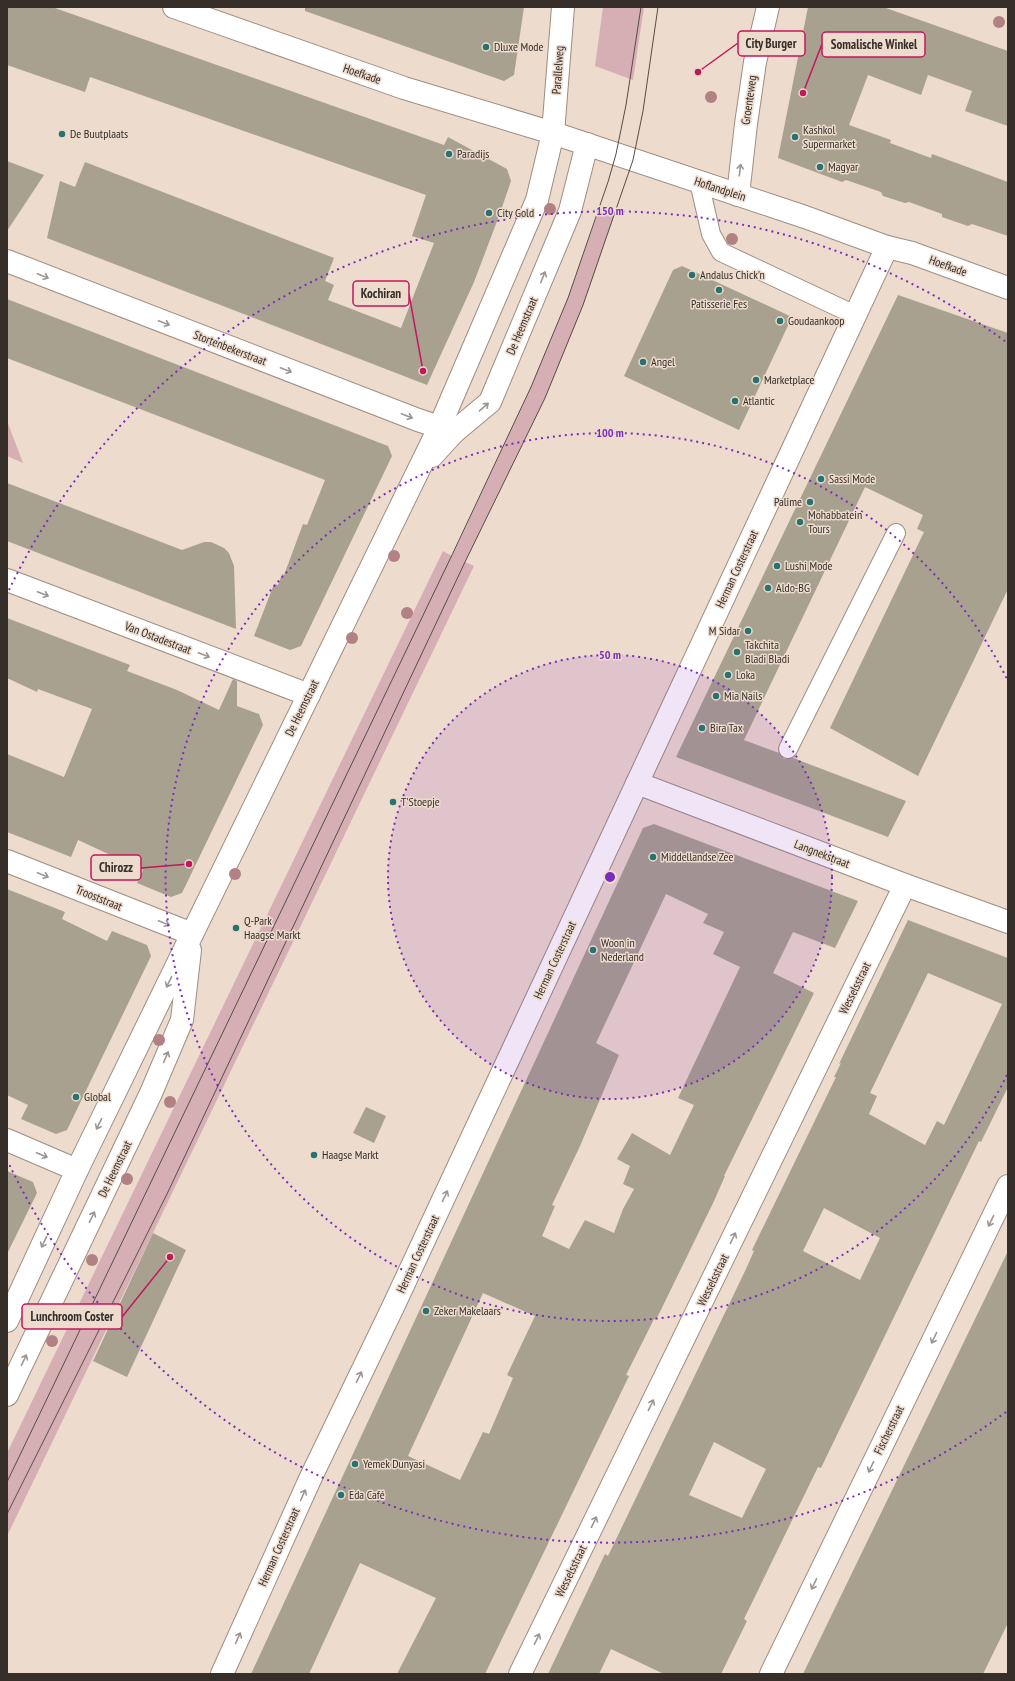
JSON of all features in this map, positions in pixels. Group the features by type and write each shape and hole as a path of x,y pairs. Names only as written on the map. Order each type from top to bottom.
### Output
{"street":[{"name":"Hoefkade","path":"174,7 404,88 553,133"},
{"name":"Parallelweg","path":"553,133 563,7"},
{"name":"Groenteweg","path":"738,195 755,62 768,7"},
{"name":"Hoflandplein","path":"553,133 813,219 887,247"},
{"name":"De Heemstraat","path":"7,1321 77,1170 413,481 446,430 536,200 553,133"},
{"name":"De Heemstraat","path":"446,430 490,402 570,211 587,144"},
{"name":"Hoefkade","path":"887,247 912,253 1008,288"},
{"name":"Herman Costerstraat","path":"222,1674 311,1477 397,1300 887,247"},
{"name":"Stortenbekerstraat","path":"7,261 446,430"},
{"name":"Van Ostadestraat","path":"7,580 308,695"},
{"name":"Langnekstraat","path":"637,783 905,885 1008,922"},
{"name":"Trooststraat","path":"7,861 192,934"},
{"name":"Wesselsstraat","path":"520,1674 905,885"},
{"name":"De Heemstraat","path":"7,1395 151,1093 182,1020 192,934"},
{"path":"7,1140 77,1170"},
{"name":"Fischerstraat","path":"771,1674 1008,1186"}],"lane":[{"path":"699,182 711,234 721,252 855,315"},
{"path":"788,749 896,533"}],"shaded area":[{"path":"603,7 644,7 633,80 595,66"},
{"path":"600,207 615,212 583,306 545,398 465,562 474,566 7,1536 7,1453 443,551 452,556 531,387 568,298"},
{"path":"7,421 23,463 7,456"}],"building":[{"path":"7,7 52,7 444,145 448,137 507,169 511,181 499,216 474,282 427,385 47,238 60,181 75,187 85,162 334,258 325,281 334,285 328,300 401,328 434,243 412,236 426,195 90,77 85,92 7,65"},
{"path":"305,7 524,7 514,75 504,81 305,11"},
{"path":"808,7 883,7 1008,51 1008,126 965,111 972,91 928,75 921,95 868,75 849,125 891,140 890,143 931,158 932,154 1008,182 1008,236 972,224 968,226 942,217 942,214 909,202 905,203 883,196 881,192 846,180 842,182 778,158"},
{"path":"7,161 44,175 7,231"},
{"path":"682,266 792,317 739,430 624,376 673,270"},
{"path":"898,295 1008,333 1008,589 918,776 830,728 924,532 917,529 923,515 865,487 744,740 779,753 784,759 793,758 906,801 888,837 676,757"},
{"path":"7,299 388,446 392,456 301,646 290,650 254,636 274,584 278,585 282,574 284,575 303,524 307,525 325,480 7,358"},
{"path":"7,483 182,550 204,542 211,542 224,548 229,553 234,566 236,629 7,541"},
{"path":"7,618 130,665 127,671 177,690 219,710 233,679 237,681 237,706 259,714 263,725 182,893 171,897 137,883 143,870 78,840 71,857 7,832 7,754 64,777 92,709 38,689 37,692 7,678"},
{"path":"654,824 858,901 835,948 793,932 773,973 814,993 724,1176 714,1201 656,1320 654,1319 626,1375 629,1376 485,1674 397,1674 436,1598 360,1563 309,1674 251,1674 643,828","holes":["666,894 708,914 703,923 724,932 713,954 740,967 678,1098 694,1105 670,1155 632,1133 617,1159 630,1166 623,1184 634,1189 623,1209 614,1233 585,1220 569,1249 542,1236 555,1206 552,1205 580,1146 619,1055 596,1043","483,1293 535,1316 507,1375 513,1378 489,1434 483,1432 460,1480 408,1456"]},
{"path":"7,889 65,912 62,919 107,941 112,931 147,945 151,956 67,1130 56,1134 21,1119 28,1105 7,1095"},
{"path":"908,920 1008,958 1008,1087 981,1142 979,1141 821,1468 818,1467 744,1619 747,1621 721,1674 664,1674 611,1649 599,1674 548,1674 605,1554 608,1556 746,1269 754,1251 752,1250 836,1077 834,1077 841,1063 839,1064","holes":["928,973 1002,1004 944,1125 937,1121 925,1145 869,1114 877,1096 870,1093","824,1208 880,1238 860,1280 803,1251","714,1442 766,1469 742,1518 689,1495"]},
{"path":"366,1107 386,1116 374,1143 353,1133"},
{"path":"7,1171 33,1182 37,1193 7,1254"},
{"path":"153,1233 186,1250 127,1377 93,1361"},
{"path":"1008,1251 1008,1623 983,1674 803,1674"}],"tram line":[{"path":"7,1482 452,555 531,387 568,298 608,182 616,154 626,105 641,7"},
{"path":"7,1514 167,1194 465,562 545,398 583,305 633,160 643,111 658,7"}],"place":[{"name":"Dluxe Mode","path":"486,47"},
{"name":"City Burger","path":"698,72"},
{"name":"Somalische Winkel","path":"803,93"},
{"name":"De Buutplaats","path":"62,134"},
{"name":"Kashkol Supermarket","path":"795,137"},
{"name":"Paradijs","path":"449,154"},
{"name":"Magyar","path":"820,167"},
{"name":"City Gold","path":"489,213"},
{"name":"Andalus Chick'n","path":"692,275"},
{"name":"Patisserie Fes","path":"719,290"},
{"name":"Goudaankoop","path":"780,321"},
{"name":"Angel","path":"643,362"},
{"name":"Kochiran","path":"423,371"},
{"name":"Marketplace","path":"756,380"},
{"name":"Atlantic","path":"735,401"},
{"name":"Sassi Mode","path":"821,479"},
{"name":"Palime","path":"810,502"},
{"name":"Mohabbatein Tours","path":"800,522"},
{"name":"Lushi Mode","path":"777,566"},
{"name":"Aldo-BG","path":"768,588"},
{"name":"M Sidar","path":"748,631"},
{"name":"Takchita Bladi Bladi","path":"737,652"},
{"name":"Loka","path":"728,675"},
{"name":"Mia Nails","path":"716,696"},
{"name":"Bira Tax","path":"702,728"},
{"name":"T'Stoepje","path":"393,802"},
{"name":"Middellandse Zee","path":"653,857"},
{"name":"Chirozz","path":"189,864"},
{"name":"Q-Park Haagse Markt","path":"236,928"},
{"name":"Woon in Nederland","path":"593,950"},
{"name":"Global","path":"76,1097"},
{"name":"Haagse Markt","path":"314,1155"},
{"name":"Lunchroom Coster","path":"170,1257"},
{"name":"Zeker Makelaars","path":"426,1311"},
{"name":"Yemek Dunyasi","path":"355,1464"},
{"name":"Eda Café","path":"341,1495"}]}
